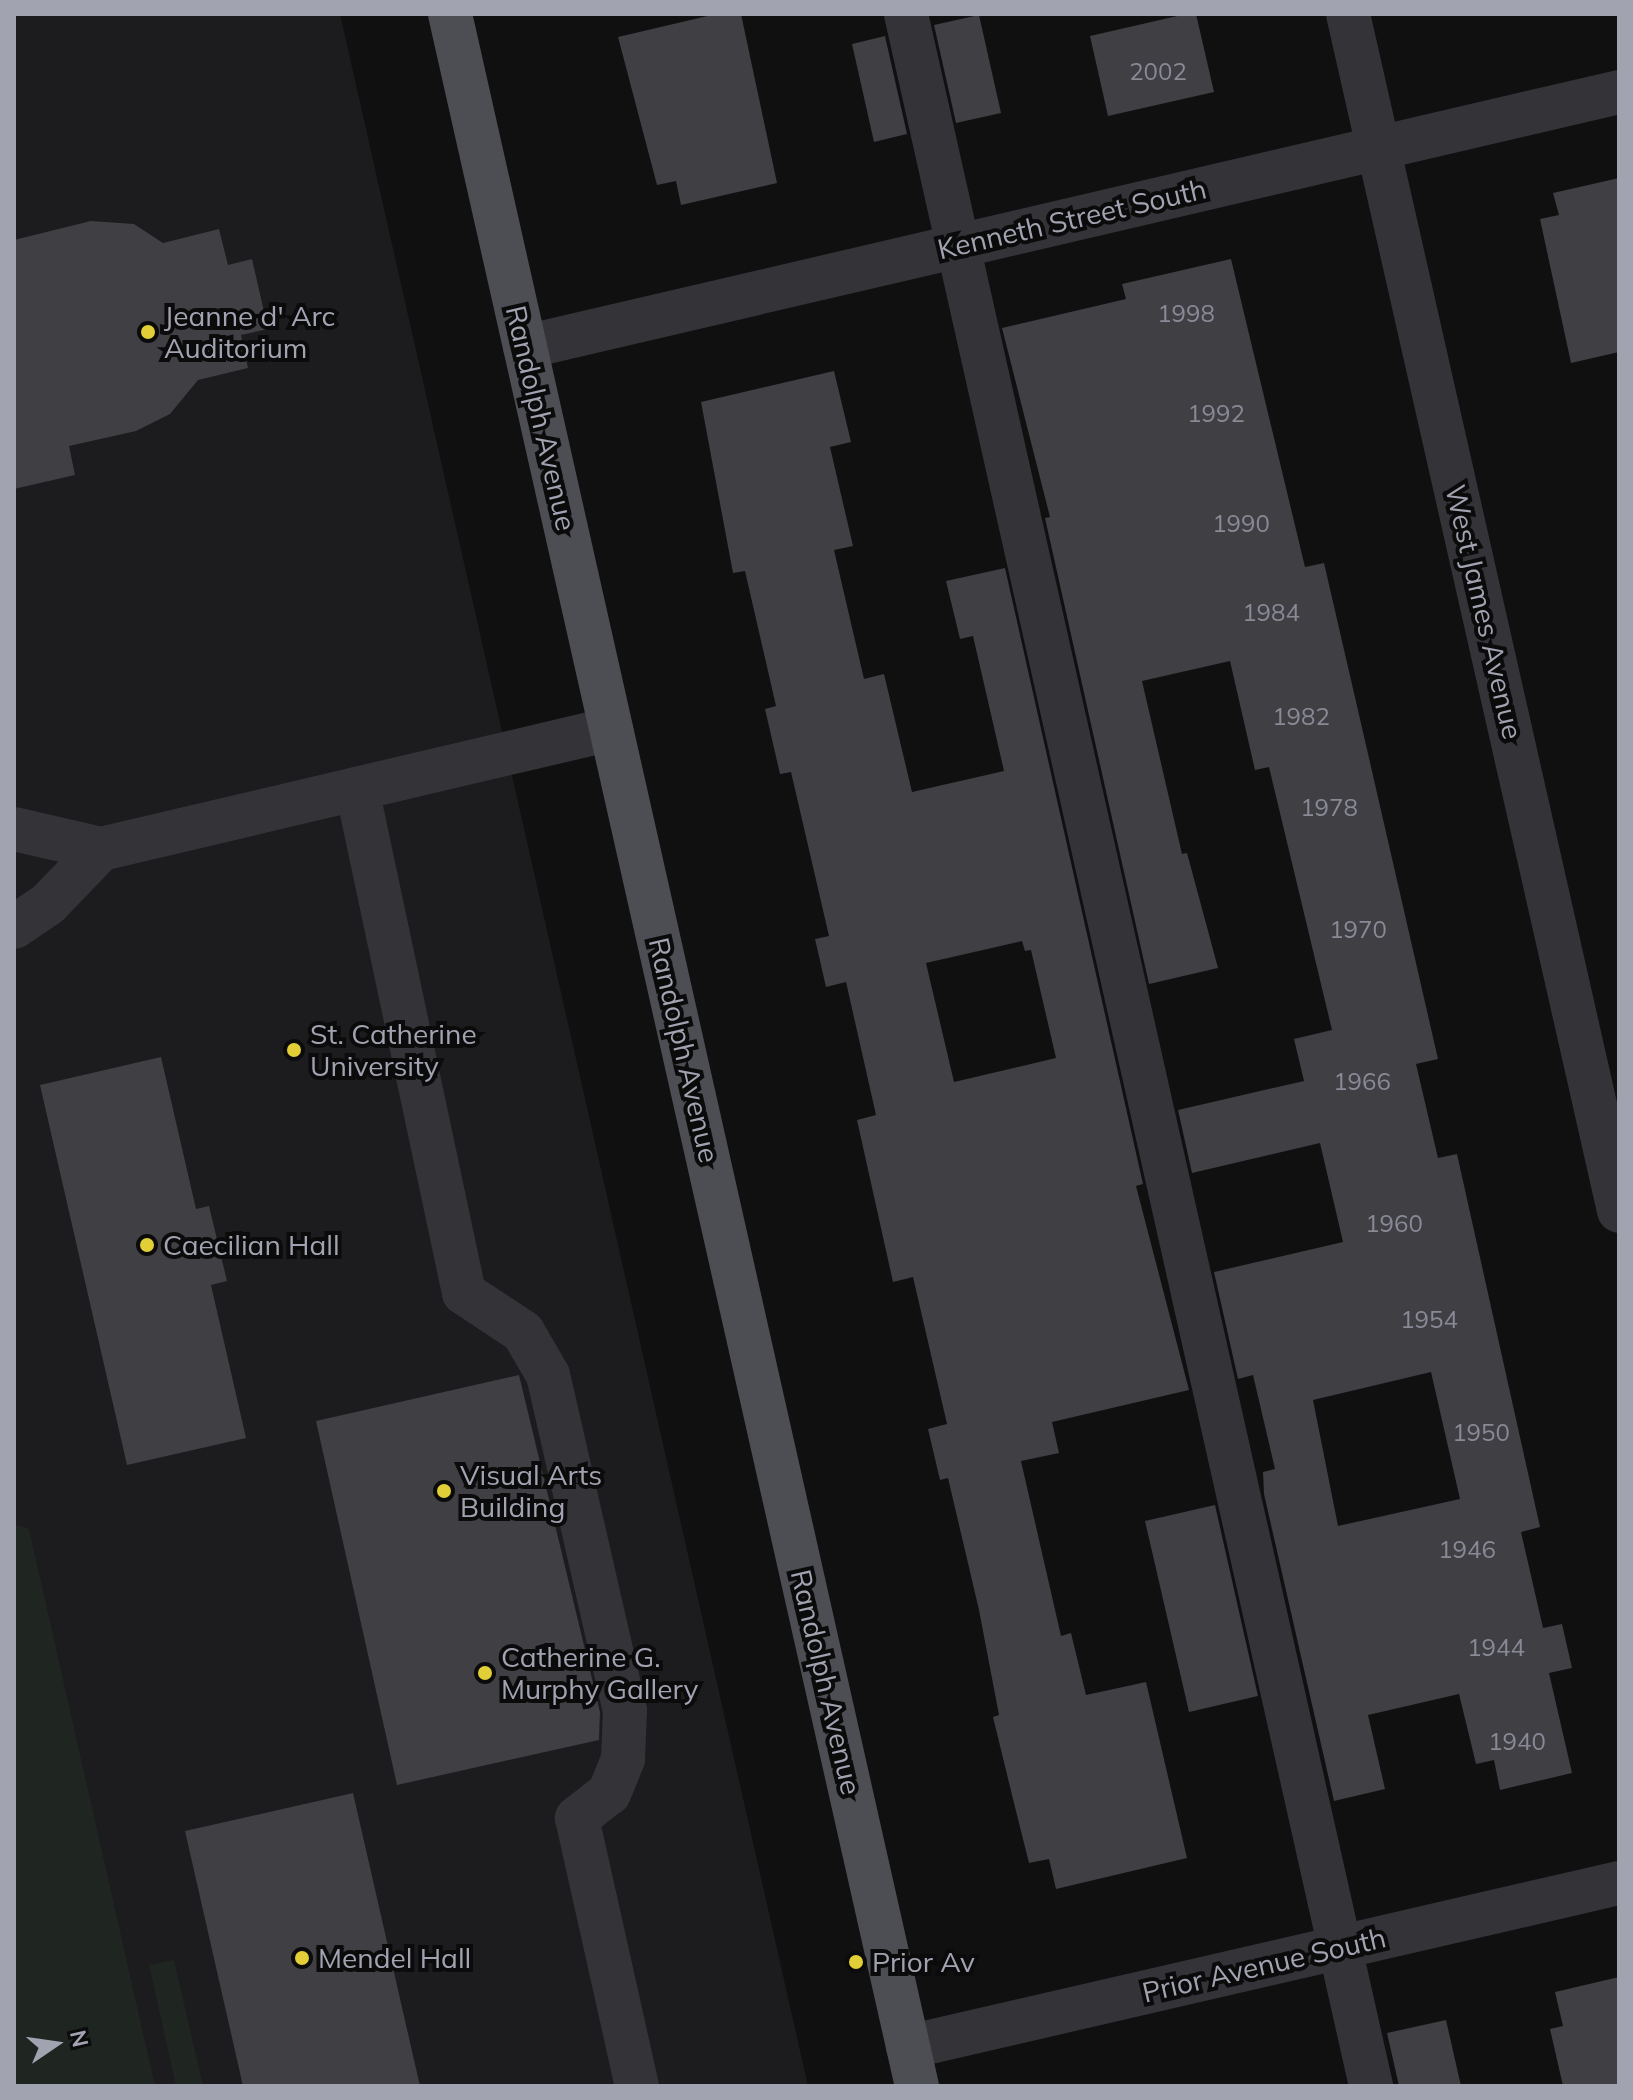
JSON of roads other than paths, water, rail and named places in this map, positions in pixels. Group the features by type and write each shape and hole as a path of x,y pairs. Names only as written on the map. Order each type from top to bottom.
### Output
{"main road":[{"name":"Randolph Avenue","path":"450,14 913,2067"}],"street":[{"path":"906,14 1371,2086"},
{"name":"West James Avenue","path":"1348,14 1619,1211"},
{"name":"Kenneth Street South","path":"525,347 1619,92"},
{"path":"14,829 101,849 611,729"},
{"path":"357,789 464,1293 523,1332 548,1375 625,1710 623,1759 609,1793 577,1818 637,2086"},
{"path":"14,927 48,904 101,849"},
{"name":"Prior Avenue South","path":"913,2067 1340,1948 1619,1883"}],"place":[{"name":"Jeanne d' Arc Auditorium","path":"148,332"},
{"name":"St. Catherine University","path":"294,1050"},
{"name":"Caecilian Hall","path":"147,1245"},
{"name":"Visual Arts Building","path":"444,1491"},
{"name":"Catherine G. Murphy Gallery","path":"485,1673"},
{"name":"Mendel Hall","path":"302,1958"},
{"name":"Prior Av","path":"856,1962"}]}
